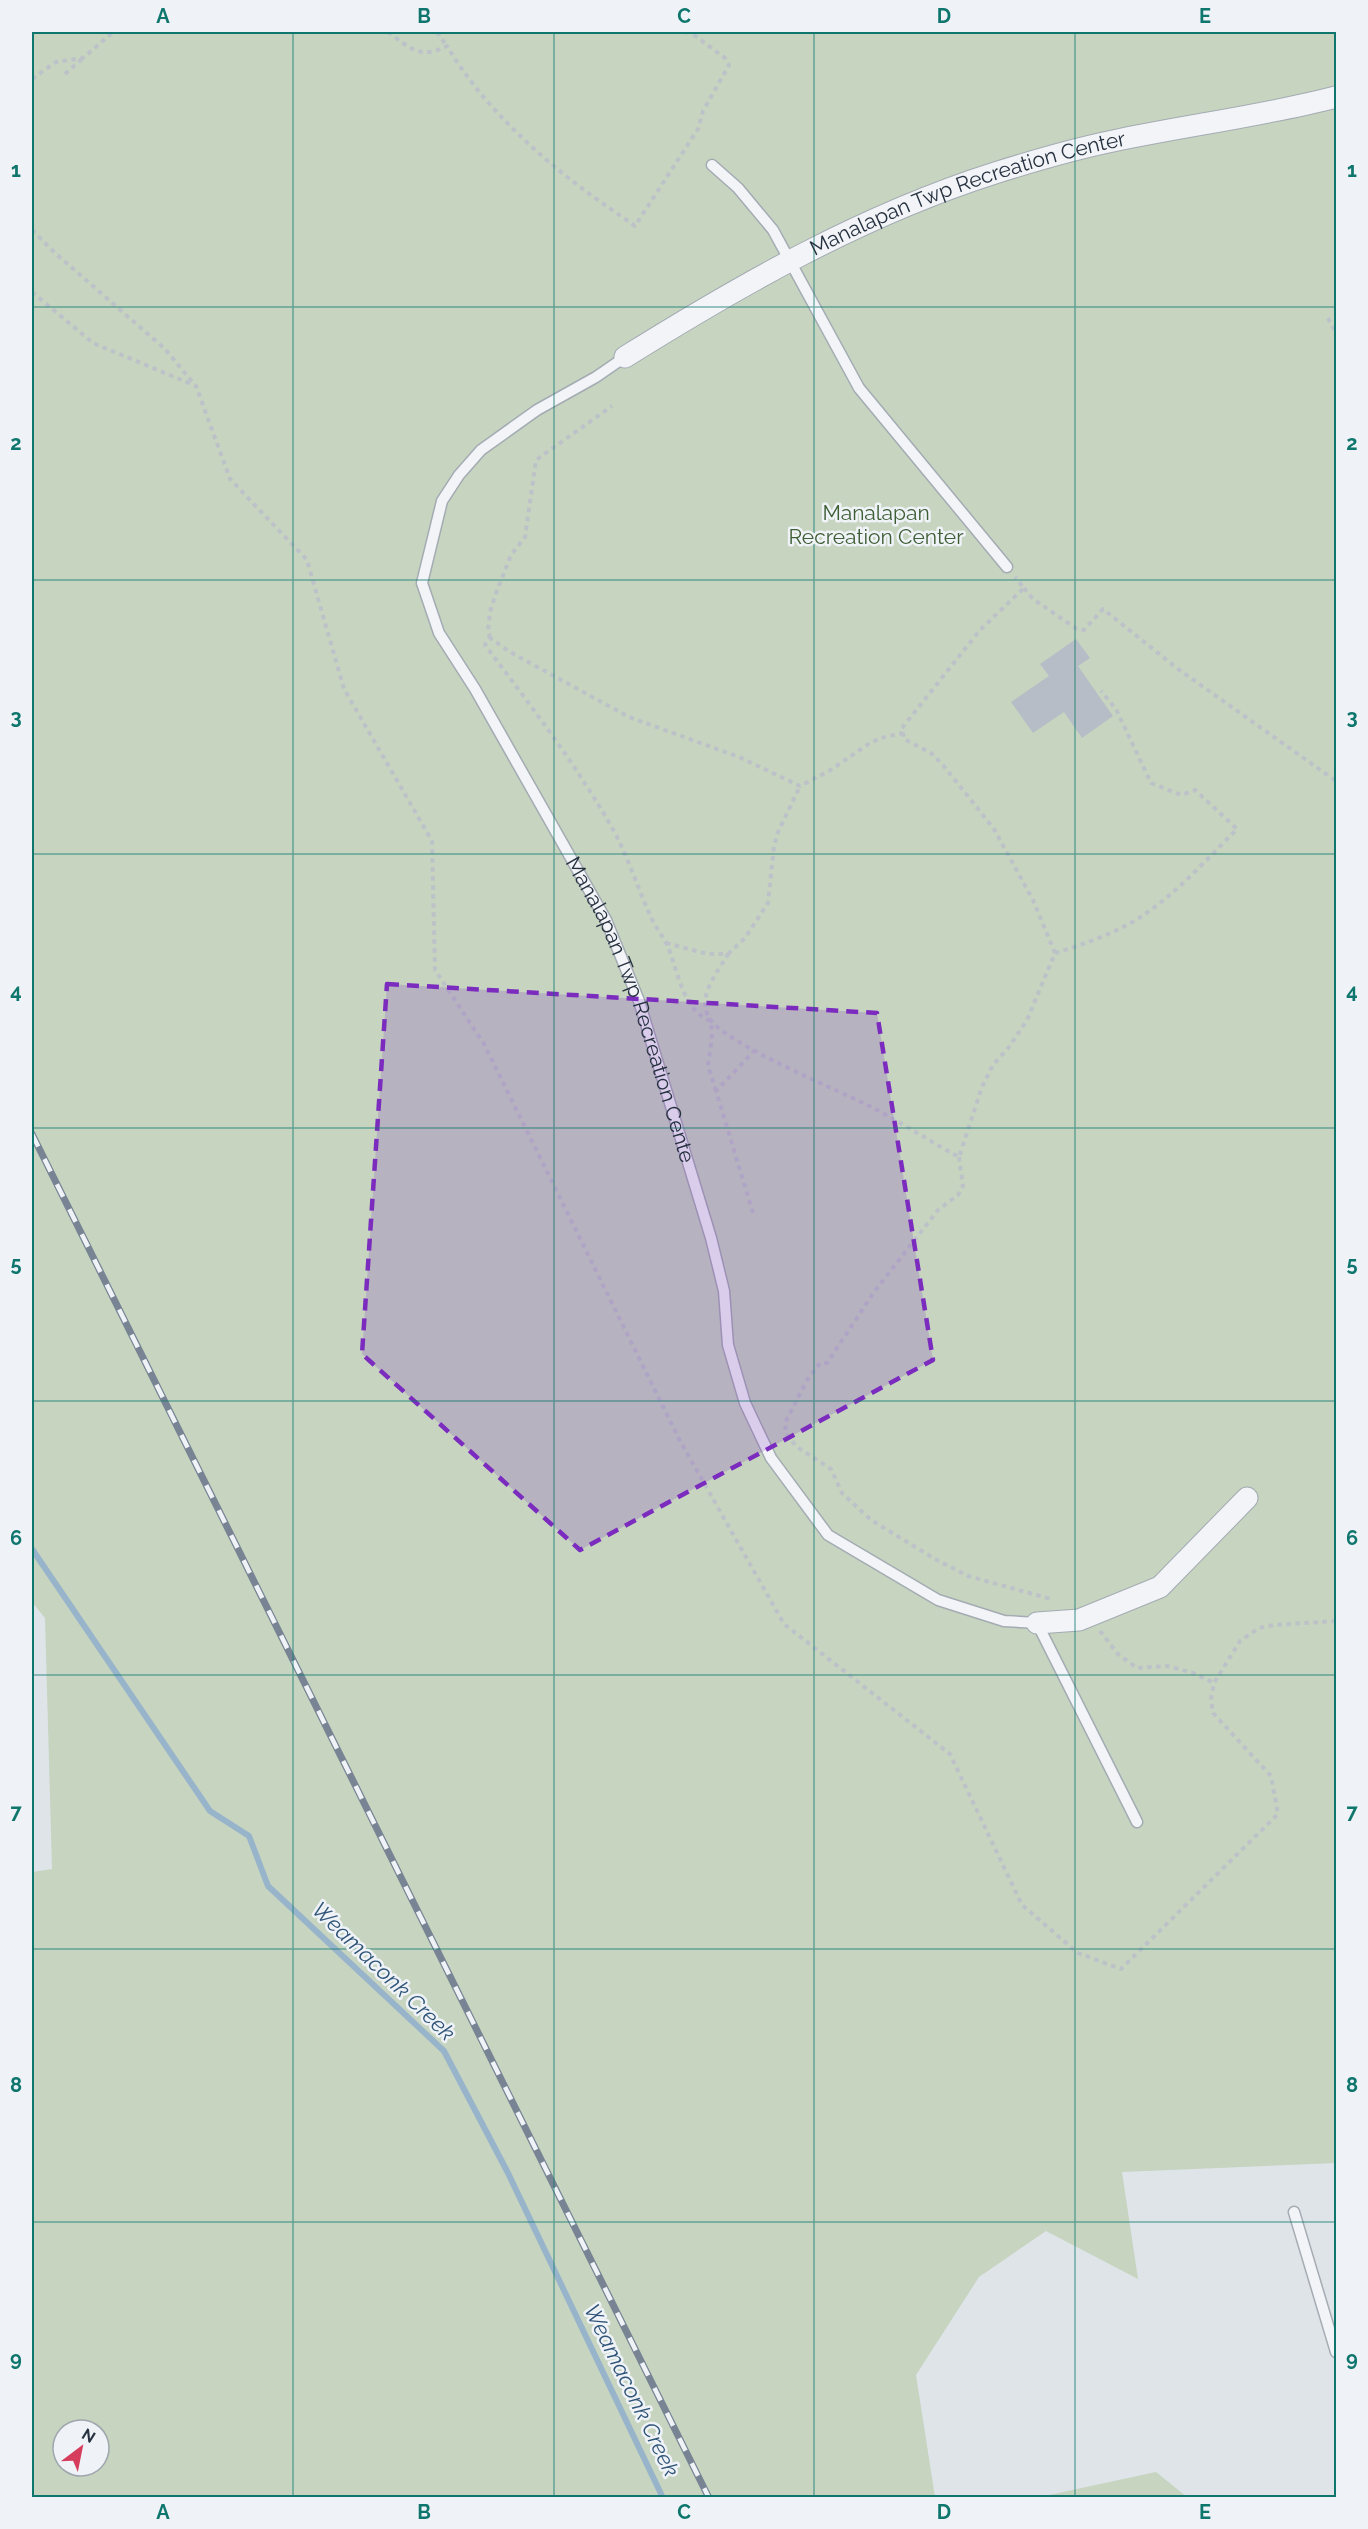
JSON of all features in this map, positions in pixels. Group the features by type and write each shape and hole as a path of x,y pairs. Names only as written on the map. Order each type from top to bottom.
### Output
{"street":[{"name":"Manalapan Twp Recreation Center","path":"625,357 706,306 790,261 883,216 995,173 1111,141 1284,110 1336,97"},
{"name":"Manalapan Twp Recreation Cente","path":"1037,1623 1079,1620 1160,1587 1247,1498"}],"lane":[{"path":"712,165 758,210 773,230 859,388 1007,567"},
{"name":"Manalapan Twp Recreation Cente","path":"625,357 596,377 537,410 481,450 459,475 442,501 422,583 439,633 475,689 606,920 639,1002 711,1238 724,1290 728,1345 745,1403 771,1458 828,1535 938,1600 1004,1621 1037,1623"},
{"path":"1037,1623 1137,1822"},
{"path":"1294,2212 1336,2352"}],"path":[{"path":"65,74 113,32"},
{"path":"388,32 406,45 422,52 432,53 447,46"},
{"path":"437,32 488,100 536,151 580,187 635,226 698,129 703,111 729,65 725,58 687,32"},
{"path":"32,80 56,62 83,58"},
{"path":"32,230 165,349 196,386 230,479 307,560 344,689 432,841 435,970 484,1044 679,1439 784,1624 950,1754 1022,1905 1078,1953 1121,1969 1189,1899 1278,1814 1271,1776 1213,1713 1211,1698 1214,1683 1240,1641 1259,1628 1336,1621"},
{"path":"32,292 93,343 196,386"},
{"path":"1328,318 1336,333"},
{"path":"612,406 536,460 525,537 511,555 495,596 490,612 488,631 490,638 510,652 629,717 739,758 800,786"},
{"path":"1007,567 1033,599 1077,629 1084,630 1103,609 1178,669 1336,781"},
{"path":"1024,588 980,630 902,728 904,739 931,753 994,829 1033,900 1055,953 1027,1020 1010,1047 993,1065 982,1087 959,1157 963,1186 958,1195 938,1210 874,1292 827,1363 820,1363 807,1380 785,1423 786,1434 797,1447 826,1464 836,1475 842,1492 872,1520 892,1534 968,1576 1051,1599"},
{"path":"490,638 485,645 573,765 615,833 632,868 650,916 660,937 666,943 681,985 689,1001 703,1018 755,1050 817,1083 873,1108 959,1157"},
{"path":"1055,953 1076,947 1144,914 1198,869 1236,829 1196,790 1181,795 1151,783 1116,709 1101,691"},
{"path":"753,1213 708,1066 712,1036 711,1021 705,1001 708,989 728,954 745,938 768,903 774,846 785,816 800,786 830,771 870,743 903,733"},
{"path":"666,943 708,954 728,954"},
{"path":"716,1090 755,1050"},
{"path":"1088,1616 1118,1654 1137,1668 1167,1666 1193,1672 1214,1683"}],"highlighted area":[{"path":"387,984 877,1013 933,1360 580,1550 362,1354"}],"green space":[{"name":"Manalapan Recreation Center","path":"32,32 1336,32 1336,2163 1122,2172 1138,2279 1046,2231 979,2277 916,2375 935,2497 32,2497 32,1872 52,1869 45,1618 32,1602"},
{"path":"1156,2472 1187,2497 1040,2497"}],"building":[{"path":"1076,639 1090,658 1078,666 1113,716 1082,738 1064,712 1033,733 1011,702 1049,676 1040,664"}],"waterway":[{"name":"Weamaconk Creek","path":"32,1549 210,1811 249,1836 268,1886 444,2051 508,2173 663,2498"}],"railway":[{"path":"32,1134 709,2498"}]}
